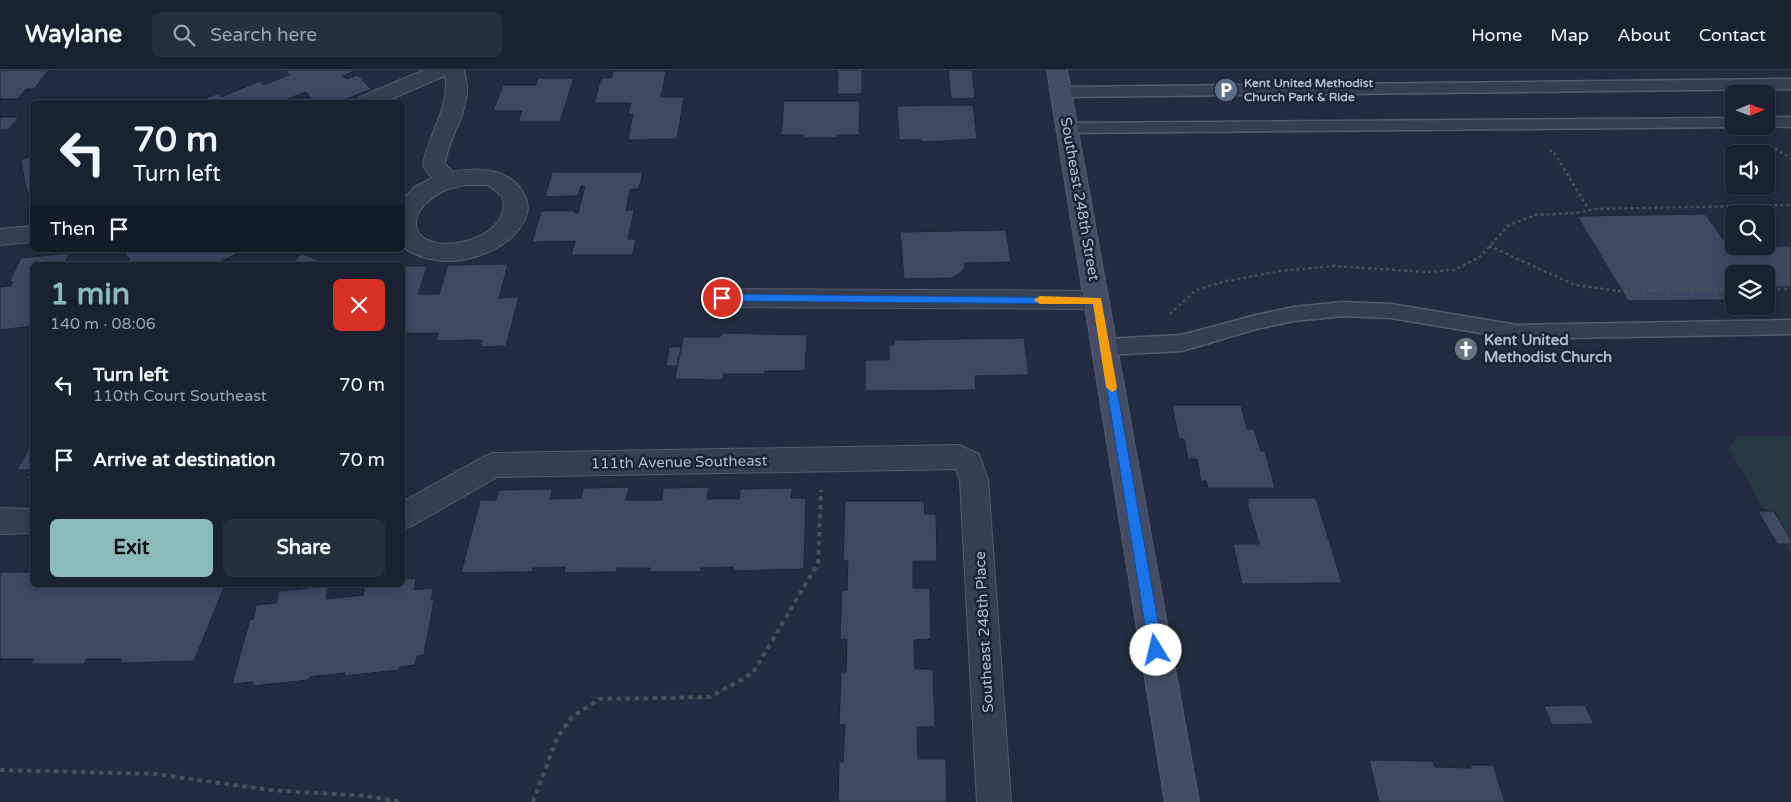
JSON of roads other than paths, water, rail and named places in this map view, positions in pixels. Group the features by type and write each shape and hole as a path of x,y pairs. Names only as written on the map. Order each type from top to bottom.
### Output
{"street":[{"path":"371,100 442,70"},
{"path":"448,180 434,166 434,152 452,110 457,90 454,70"},
{"name":"Southeast 248th Street","path":"1059,81 1182,802"},
{"path":"405,218 408,208 418,197 431,187 448,180 485,177 500,181 511,189 516,200 516,213 508,226 496,237 479,246 461,251 442,252 426,249 413,242 405,232"},
{"path":"0,237 30,234"},
{"path":"722,298 1097,300"},
{"name":"111th Avenue Southeast","path":"405,516 493,465 959,457 969,462"},
{"name":"Southeast 248th Place","path":"969,462 974,480 994,802"},
{"path":"0,521 30,521"}],"lane":[{"path":"1059,81 1791,84"},
{"path":"1775,122 1791,122"},
{"path":"1067,128 1725,123"},
{"path":"1105,347 1182,343 1294,314 1343,309 1390,311 1517,332 1791,327"}],"place":[{"name":"Kent United Methodist Church Park & Ride","path":"1226,90"},
{"name":"Kent United Methodist Church","path":"1466,349"}]}
